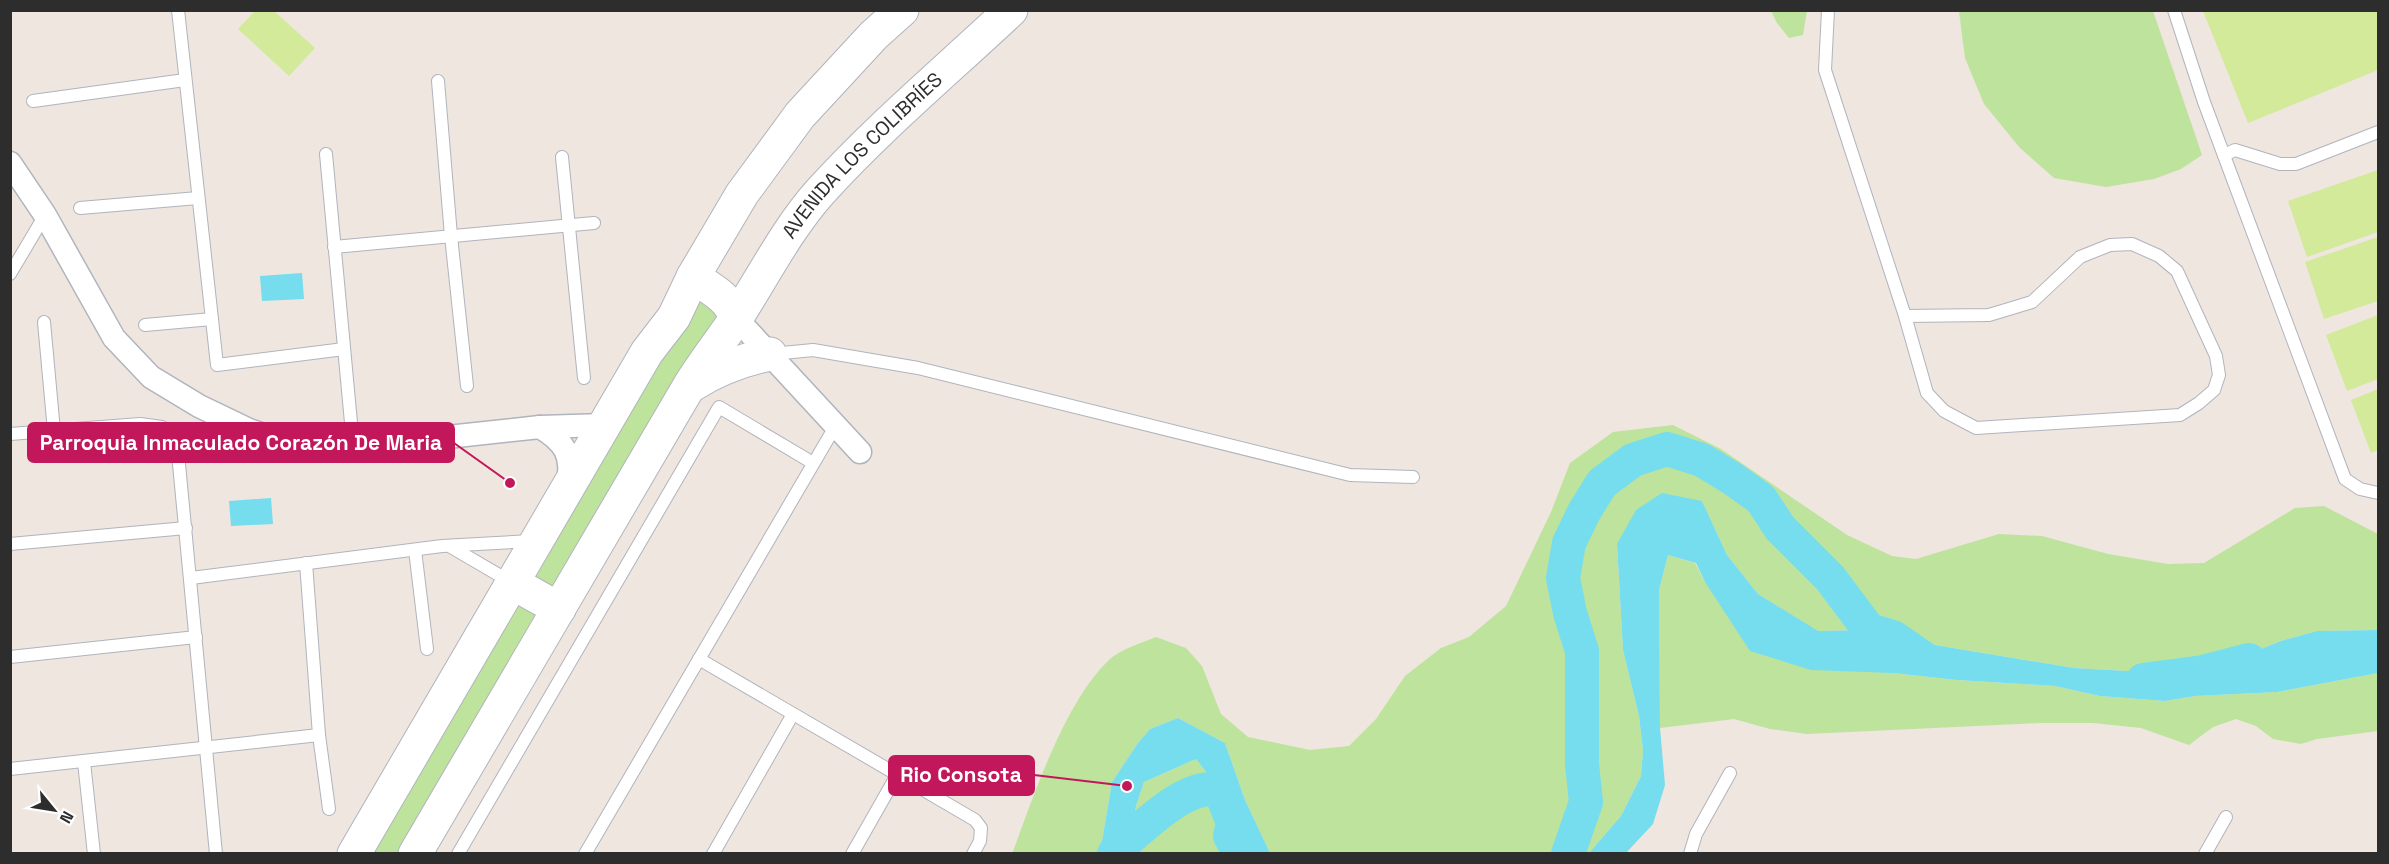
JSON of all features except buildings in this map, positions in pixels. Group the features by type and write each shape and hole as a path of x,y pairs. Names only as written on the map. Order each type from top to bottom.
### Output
{"main road":[{"path":"354,854 604,425 648,352 674,317 693,277 742,194 800,115 874,35 902,10"},
{"name":"AVENIDA LOS COLIBRÍES","path":"415,854 688,388 711,351 736,318 781,244 819,193 901,112 1011,10"},
{"path":"693,277 724,297 732,307 736,318"},
{"path":"688,388 713,371 770,354"},
{"path":"513,583 559,609"}],"street":[{"path":"10,164 45,215 114,338 151,377 200,406 249,430 282,441 320,445 439,438 540,427 604,425"},
{"path":"736,318 860,452"},
{"path":"540,427 556,436 567,452 571,470 568,488"}],"lane":[{"path":"177,10 217,364 344,349"},
{"path":"1828,10 1825,69 1905,316 1927,393 1944,411 1976,428 2180,415 2199,404 2214,390 2219,375 2216,356 2177,271 2159,256 2132,244 2109,245 2080,257 2032,302 1989,315 1905,316"},
{"path":"2174,10 2224,155 2345,479 2360,489 2379,493"},
{"path":"33,101 185,80"},
{"path":"438,81 467,386"},
{"path":"2224,155 2235,150 2280,164 2296,164 2379,132"},
{"path":"326,154 353,444"},
{"path":"562,157 584,378"},
{"path":"80,208 198,198"},
{"path":"10,274 45,215"},
{"path":"334,247 594,223"},
{"path":"145,325 212,319"},
{"path":"44,322 54,431"},
{"path":"770,354 813,351 918,368 1350,475 1413,477"},
{"path":"458,854 719,407 813,463"},
{"path":"10,434 140,424 162,427 177,442 216,854"},
{"path":"585,854 836,425"},
{"path":"10,544 186,528"},
{"path":"190,578 450,546 537,541"},
{"path":"450,546 513,583"},
{"path":"415,550 427,649"},
{"path":"306,562 319,735 328,809"},
{"path":"10,657 196,637"},
{"path":"699,659 975,820 981,828 980,841 973,854"},
{"path":"713,854 793,714"},
{"path":"10,769 319,735"},
{"path":"84,762 94,854"},
{"path":"1690,854 1696,834 1730,773"},
{"path":"852,854 897,775"},
{"path":"2205,854 2226,817"}],"green space":[{"path":"255,11 274,11 315,48 289,76 238,29"},
{"path":"1771,11 1807,11 1803,35 1789,38"},
{"path":"1959,11 2153,11 2202,155 2181,169 2154,179 2106,187 2054,178 2020,148 1984,104 1965,58"},
{"path":"2203,11 2378,11 2378,70 2248,123"},
{"path":"2378,170 2378,232 2307,257 2288,201"},
{"path":"2378,237 2378,301 2324,319 2305,262"},
{"path":"693,277 732,307 415,853 354,854"},
{"path":"2378,315 2378,379 2347,391 2326,335"},
{"path":"2378,389 2378,450 2371,453 2351,400"},
{"path":"1673,425 1721,449 1847,535 1892,556 1916,559 1999,534 2042,536 2108,554 2168,564 2204,563 2295,508 2324,506 2378,534 2378,630 2317,631 2281,641 2203,672 2179,674 2074,668 1935,645 1869,630 1817,631 1758,594 1727,555 1702,501 1617,544 1623,650 1639,716 1643,751 1641,776 1621,816 1589,853 1270,853 1245,800 1225,743 1178,718 1150,729 1112,782 1100,853 1012,854 1052,750 1065,724 1094,677 1115,655 1156,637 1186,648 1202,666 1221,714 1248,737 1310,750 1349,746 1376,719 1405,676 1441,648 1469,637 1506,606 1551,512 1570,463 1613,432"},
{"path":"1668,555 1695,563 1705,582 1893,673 1957,680 2055,686 2100,696 2165,701 2195,696 2277,692 2378,673 2378,731 2317,739 2301,744 2273,739 2256,726 2236,719 2213,727 2189,745 2141,728 2093,723 2041,723 1807,734 1770,729 1734,719 1660,728 1659,590"},
{"path":"1196,759 1220,790 1230,836 1240,853 1128,854 1136,806 1144,782"}],"water":[{"path":"302,273 304,299 262,301 260,276"},
{"path":"1662,493 1702,501 1727,555 1758,594 1818,631 1869,630 1935,645 2074,668 2179,674 2203,672 2281,641 2317,631 2378,630 2378,673 2277,692 2195,696 2165,701 2100,696 2055,686 1957,680 1893,673 1811,670 1750,651 1705,582 1696,563 1668,555 1659,590 1660,728 1665,785 1653,824 1626,853 1589,853 1621,816 1641,776 1643,751 1639,716 1623,650 1617,544 1636,510"},
{"path":"271,498 273,524 231,526 229,501"},
{"path":"1178,718 1225,743 1245,800 1270,853 1240,853 1230,836 1220,790 1196,759 1144,782 1136,806 1128,853 1100,853 1112,782 1150,729"}],"waterway":[{"path":"1568,854 1586,802 1582,764 1582,651 1570,613 1563,578 1569,543 1584,512 1602,483 1633,460 1667,449 1702,460 1733,479 1761,499 1780,528 1830,578 1869,630 1893,637 1922,657"},
{"path":"2143,680 2203,672 2249,660"},
{"path":"1114,854 1119,847 1166,808 1180,799 1207,789 1220,790 1233,823 1230,836 1240,854"}],"place":[{"name":"Parroquia Inmaculado Corazón De Maria","path":"510,483"},
{"name":"Rio Consota","path":"1127,786"}]}
